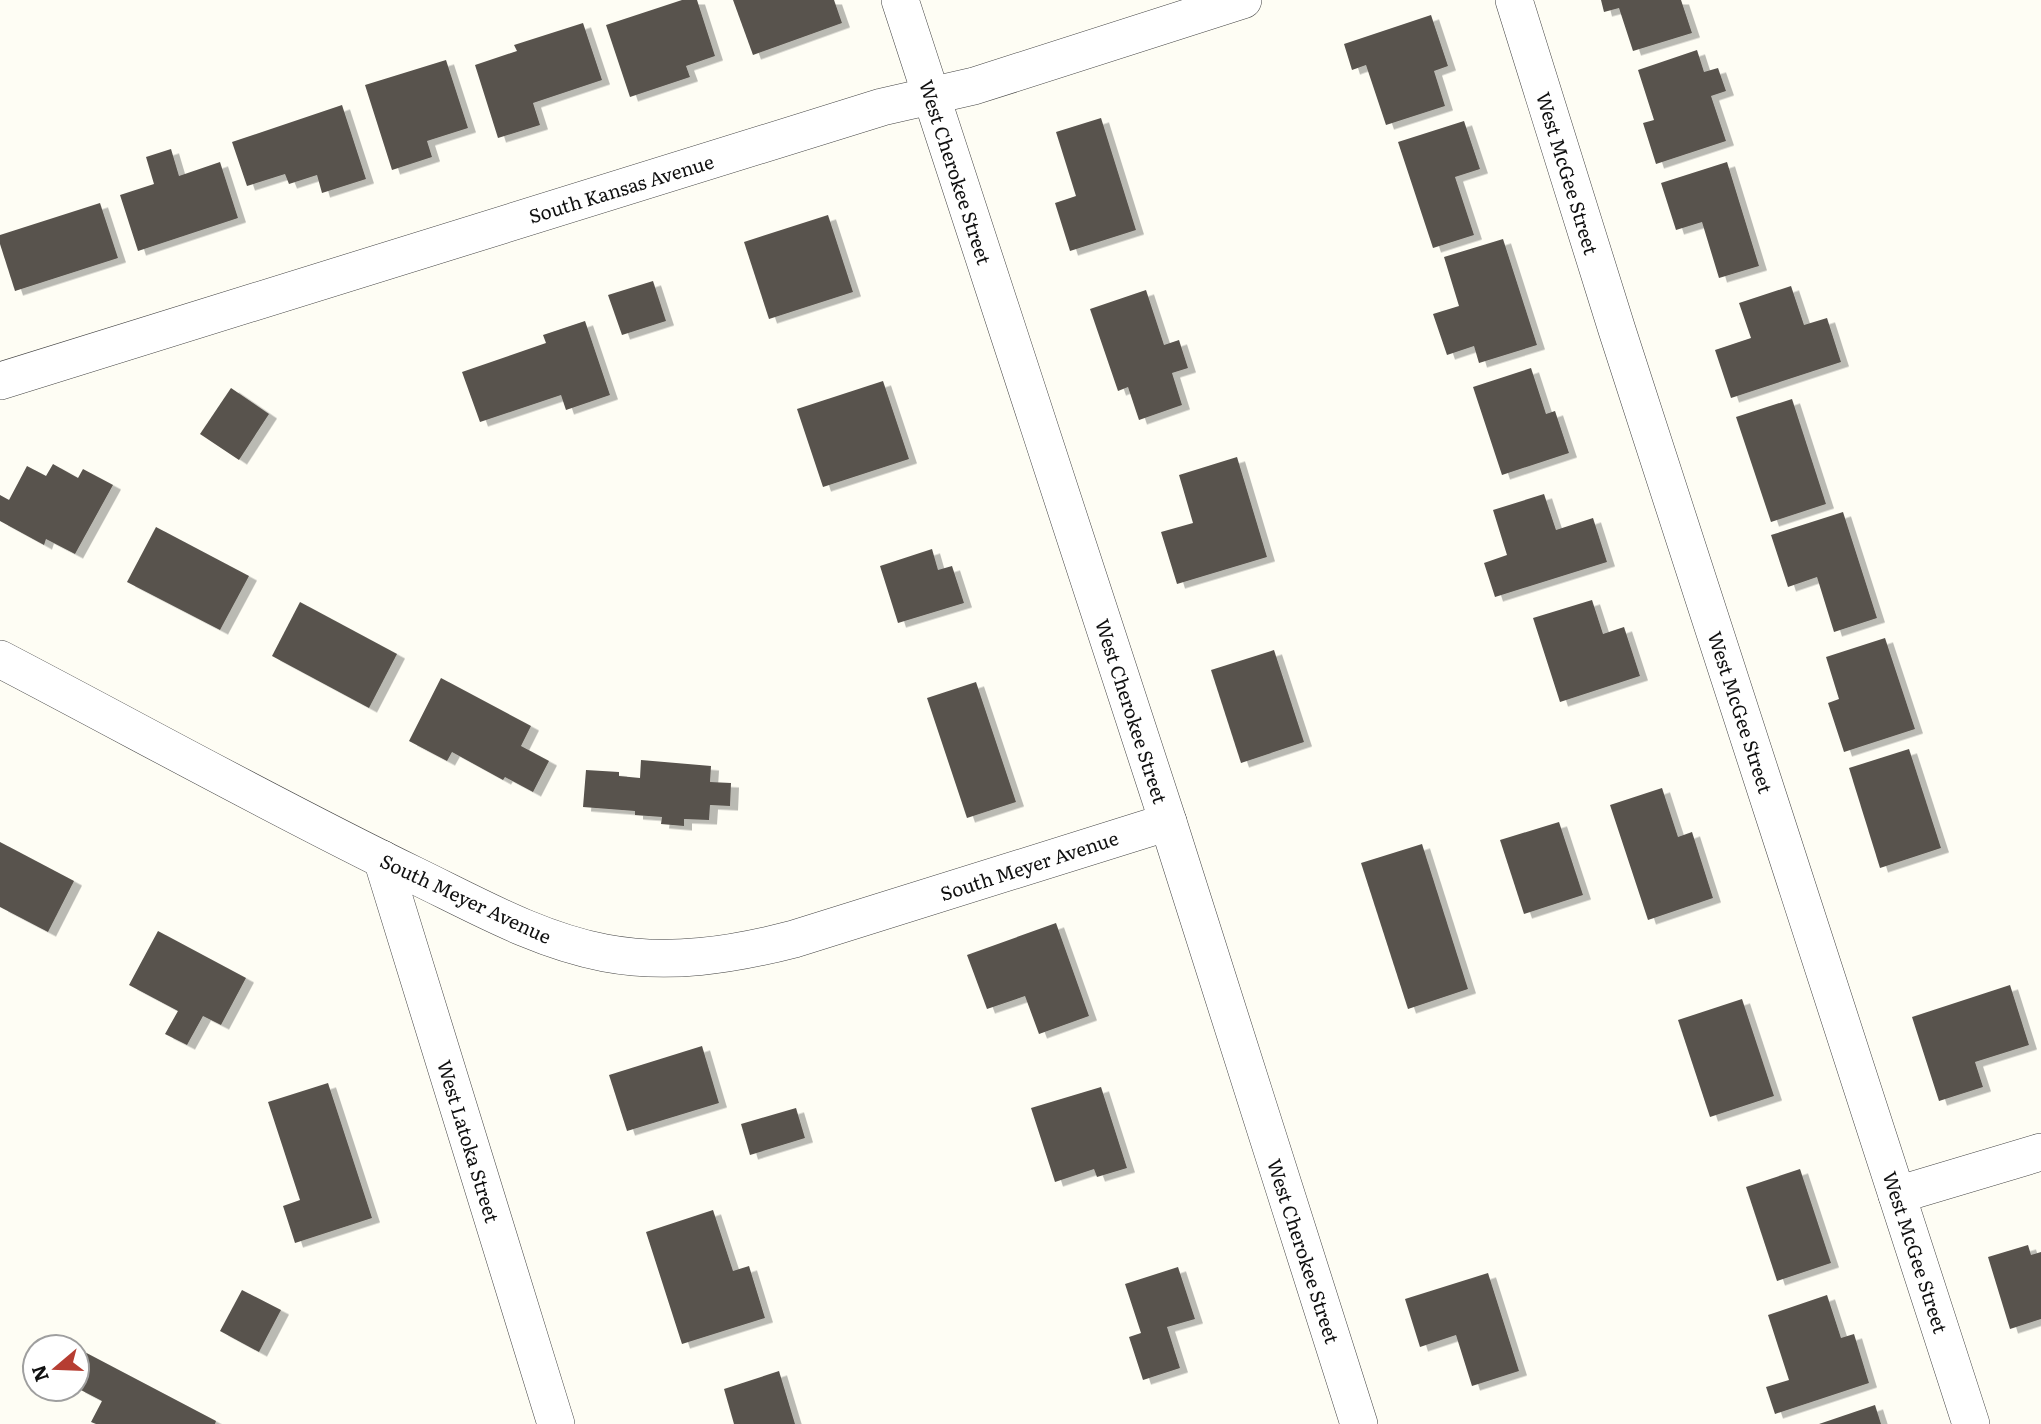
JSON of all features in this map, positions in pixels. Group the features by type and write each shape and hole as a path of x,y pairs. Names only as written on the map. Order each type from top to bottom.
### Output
{"street":[{"name":"West Cherokee Street","path":"900,0 1168,822 1359,1424"},
{"name":"South Kansas Avenue","path":"0,381 855,116 931,94 974,86 1243,0"},
{"name":"West McGee Street","path":"1514,0 1617,330 1971,1424"},
{"name":"South Meyer Avenue","path":"0,659 382,859 537,934 606,953 642,958 680,958 744,951 794,939 1168,822"},
{"name":"West Latoka Street","path":"382,859 556,1424"},
{"path":"1897,1195 2041,1152"}],"building":[{"path":"682,0 697,0 715,56 686,66 690,77 630,97 606,25"},
{"path":"733,0 834,0 842,23 753,55"},
{"path":"1601,0 1681,0 1692,33 1633,51 1619,8 1604,12"},
{"path":"1431,15 1448,66 1434,71 1445,106 1386,125 1366,65 1352,70 1344,44"},
{"path":"583,23 602,80 533,103 540,125 498,138 475,65 517,51 514,45"},
{"path":"1697,50 1704,72 1718,68 1726,91 1711,96 1726,141 1656,164 1643,123 1654,120 1638,70"},
{"path":"446,60 468,128 427,141 432,157 392,170 365,85"},
{"path":"342,105 366,179 322,193 317,175 289,184 285,174 247,186 232,142"},
{"path":"1101,118 1136,230 1070,251 1055,203 1076,196 1056,132"},
{"path":"1464,121 1480,169 1455,177 1474,235 1433,248 1398,142"},
{"path":"171,149 179,176 220,162 238,218 138,251 120,195 154,184 146,157"},
{"path":"1727,162 1759,266 1719,278 1702,222 1676,230 1661,183"},
{"path":"100,203 118,258 15,291 0,244 0,235"},
{"path":"828,215 853,292 769,319 744,242"},
{"path":"1503,239 1537,345 1479,363 1474,346 1447,355 1433,314 1459,306 1444,257"},
{"path":"653,281 666,321 622,335 608,295"},
{"path":"1791,286 1804,325 1827,318 1841,362 1731,398 1715,350 1751,338 1739,303"},
{"path":"1146,290 1164,345 1179,340 1188,368 1172,373 1182,405 1139,420 1128,387 1118,391 1090,309"},
{"path":"585,321 610,395 566,410 561,395 480,422 462,372 546,343 543,335"},
{"path":"1531,368 1546,414 1555,411 1569,453 1502,475 1473,387"},
{"path":"883,381 909,459 823,487 797,409"},
{"path":"231,388 269,414 239,460 200,434"},
{"path":"1792,399 1826,504 1771,522 1736,417"},
{"path":"1237,457 1267,557 1177,584 1161,532 1193,523 1179,475"},
{"path":"53,464 78,478 83,469 113,485 75,554 46,539 44,545 0,521 0,495 9,500 27,466 46,476"},
{"path":"1544,494 1556,530 1593,518 1607,562 1495,597 1484,563 1507,555 1493,510"},
{"path":"1843,512 1877,618 1834,632 1817,577 1788,587 1771,535"},
{"path":"156,527 249,576 220,630 127,582"},
{"path":"932,549 938,570 952,566 964,603 898,623 880,566"},
{"path":"1592,600 1603,634 1624,627 1640,676 1560,702 1533,618"},
{"path":"300,602 397,654 369,708 272,656"},
{"path":"1885,638 1915,729 1844,752 1828,703 1839,699 1826,657"},
{"path":"1274,650 1304,742 1241,763 1211,670"},
{"path":"441,678 531,726 521,746 549,761 533,792 505,777 503,780 452,752 447,761 409,741"},
{"path":"976,682 1016,802 967,818 927,698"},
{"path":"1909,749 1941,848 1880,868 1849,768"},
{"path":"641,760 711,766 710,782 731,783 730,806 710,805 709,820 684,819 684,826 661,824 662,817 635,815 635,811 583,807 586,770 619,772 619,776 640,778"},
{"path":"1662,788 1678,837 1692,832 1713,898 1648,920 1610,805"},
{"path":"1559,822 1583,895 1524,914 1500,840"},
{"path":"0,842 74,881 48,932 0,907"},
{"path":"1422,844 1468,989 1408,1009 1361,863"},
{"path":"1056,923 1089,1016 1039,1034 1025,996 987,1009 967,955"},
{"path":"158,931 246,978 221,1025 203,1016 187,1045 165,1034 178,1011 129,985"},
{"path":"2010,985 2029,1045 1975,1062 1983,1087 1939,1101 1912,1017"},
{"path":"1742,999 1774,1096 1710,1117 1678,1020"},
{"path":"702,1046 719,1103 627,1131 609,1075"},
{"path":"328,1083 372,1218 295,1243 283,1206 300,1200 268,1102"},
{"path":"1101,1087 1127,1168 1097,1177 1094,1169 1055,1182 1031,1108"},
{"path":"796,1108 805,1138 750,1155 741,1124"},
{"path":"1800,1169 1831,1263 1777,1281 1746,1187"},
{"path":"713,1210 733,1271 749,1266 765,1318 682,1344 646,1232"},
{"path":"2028,1245 2031,1255 2041,1252 2041,1319 2010,1329 1988,1257"},
{"path":"1178,1267 1195,1319 1167,1327 1180,1368 1143,1380 1129,1337 1141,1333 1125,1284"},
{"path":"1488,1273 1519,1371 1472,1386 1456,1335 1420,1347 1405,1299"},
{"path":"242,1290 281,1310 259,1352 220,1331"},
{"path":"1827,1295 1841,1338 1854,1334 1869,1383 1775,1414 1766,1387 1789,1380 1768,1315"},
{"path":"91,1355 216,1421 215,1424 96,1424 91,1422 102,1401 91,1395"},
{"path":"779,1371 795,1424 734,1424 724,1389"},
{"path":"1875,1405 1881,1424 1819,1424"}]}
